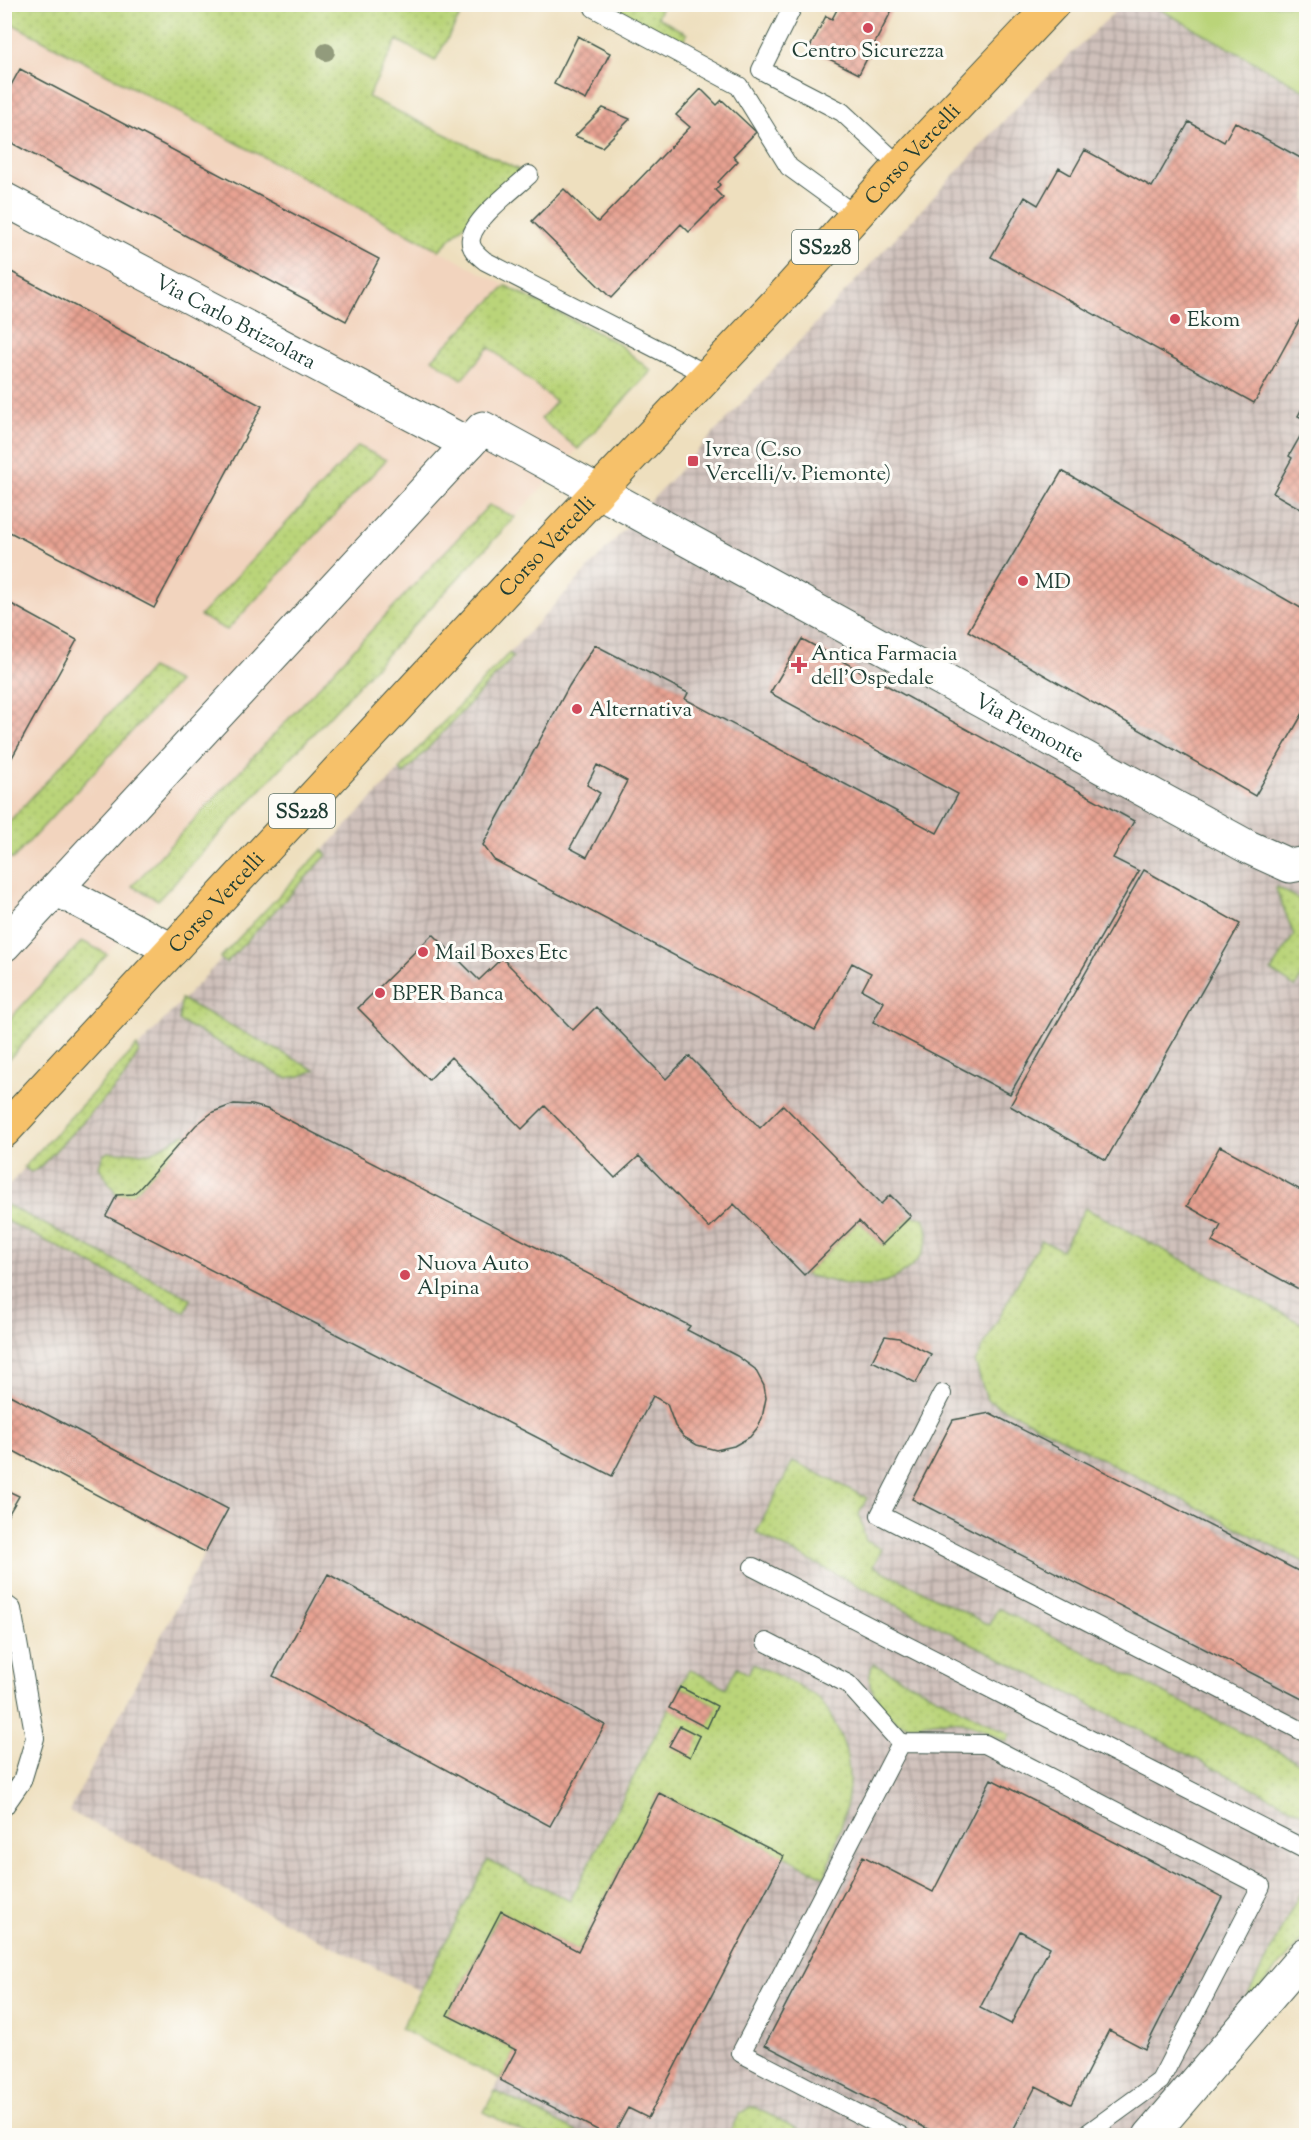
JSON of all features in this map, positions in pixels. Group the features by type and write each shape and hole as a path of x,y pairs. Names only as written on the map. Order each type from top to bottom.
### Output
{"main road":[{"name":"Corso Vercelli","path":"4,1131 1053,4"}],"street":[{"name":"Via Carlo Brizzolara","path":"4,199 468,444"},
{"name":"Corso Vercelli","path":"4,945 483,428 599,491"},
{"name":"Via Piemonte","path":"599,491 1248,847 1290,866 1306,863"},
{"path":"56,889 172,950"},
{"path":"1150,2136 1306,1954"}],"lane":[{"path":"794,4 760,70 842,112 900,166"},
{"path":"594,8 739,86 789,166 855,215"},
{"path":"529,175 478,223 471,238 473,251 485,261 708,375"},
{"path":"942,1394 880,1515 1306,1733"},
{"path":"753,1567 1306,1850"},
{"path":"4,1603 12,1610 36,1738 22,1781 4,1807"},
{"path":"766,1642 848,1684 901,1743 985,1744 1261,1886 1160,2081 1084,2136"},
{"path":"901,1743 741,2053 901,2136"}],"shaded area":[{"path":"1123,4 1152,5 1306,91 1306,1935 1133,2135 529,2136 484,2112 500,2080 401,2029 420,1991 69,1811 205,1552 5,1446 5,1189 557,602 1027,96"},
{"path":"5,20 616,342 651,371 5,1063"}],"green space":[{"path":"4,5 466,5 435,61 397,40 368,97 519,170 439,250 5,20"},
{"path":"597,5 663,5 657,17 687,34 679,48"},
{"path":"1152,5 1306,5 1306,91"},
{"path":"506,286 616,342 651,371 578,449 541,419 556,402 489,347 462,379 432,359"},
{"path":"358,446 386,460 227,630 200,616"},
{"path":"489,505 515,517 158,900 132,886"},
{"path":"509,653 513,657 404,774 399,769"},
{"path":"151,668 178,682 13,859 5,855 5,826"},
{"path":"322,850 327,855 226,963 220,958"},
{"path":"1277,887 1306,903 1306,970 1295,987 1271,971 1294,935"},
{"path":"82,941 107,954 5,1063 5,1024"},
{"path":"181,999 315,1070 301,1076 286,1078 179,1021"},
{"path":"137,1046 139,1052 123,1079 38,1169 31,1172 24,1167"},
{"path":"184,1134 189,1135 133,1194 117,1195 99,1167 103,1155 108,1152 151,1153"},
{"path":"5,1204 191,1299 185,1312 5,1220"},
{"path":"1085,1208 1306,1326 1306,1563 987,1400 975,1362 1041,1240 1062,1250"},
{"path":"911,1216 924,1218 928,1231 926,1244 912,1266 901,1274 876,1285 863,1286 804,1275 859,1221 882,1245"},
{"path":"793,1461 867,1498 859,1514 866,1541 882,1549 873,1566 989,1625 998,1608 1306,1766 1306,1815 756,1533"},
{"path":"753,1664 793,1683 818,1699 832,1718 844,1746 849,1783 847,1802 825,1877 659,1793 578,1951 500,1911 447,2015 516,2050 500,2080 401,2029 488,1860 570,1901 669,1708 707,1727 717,1706 680,1687 689,1669 726,1688 737,1667 748,1674"},
{"path":"873,1664 1010,1734 1007,1742 962,1722 942,1721 912,1725 895,1720 872,1690 870,1674"},
{"path":"1304,1885 1306,1886 1306,1935 1238,2014"},
{"path":"495,2091 583,2135 529,2135 484,2112"},
{"path":"750,2107 810,2135 728,2135 739,2114"}],"building":[{"path":"840,4 895,4 859,74 809,49 826,16 832,19"},
{"path":"578,36 610,53 586,100 554,84"},
{"path":"20,69 379,259 346,321 4,139 4,98"},
{"path":"701,89 717,105 722,100 756,132 733,156 738,161 718,182 720,185 715,190 723,198 689,232 681,224 611,298 532,221 564,189 598,222 690,127 676,115"},
{"path":"603,108 630,119 602,147 575,136"},
{"path":"1189,122 1224,142 1235,122 1306,161 1306,308 1254,403 991,257 1025,197 1038,205 1059,168 1071,175 1085,150 1152,187"},
{"path":"4,268 262,406 154,608 4,529"},
{"path":"1306,401 1306,420 1298,416"},
{"path":"1306,426 1306,512 1273,493 1292,458 1289,456"},
{"path":"1062,471 1306,611 1306,708 1255,796 968,631"},
{"path":"4,600 77,640 4,772"},
{"path":"802,639 1134,821 1113,858 1139,871 1010,1094 873,1022 884,1002 862,990 871,973 852,963 815,1030 494,860 483,845 569,686 595,645 688,693 685,699 937,833 958,794 770,693","holes":["597,765 627,781 587,857 570,848 600,793 587,785"]},
{"path":"1144,870 1240,924 1106,1160 1010,1106"},
{"path":"433,934 479,980 502,958 573,1030 596,1007 666,1079 689,1056 760,1128 783,1105 881,1204 890,1195 911,1216 882,1245 859,1221 804,1275 734,1204 709,1228 639,1156 615,1178 545,1106 522,1129 451,1057 429,1080 358,1008"},
{"name":"Nuova Auto Alpina","path":"234,1104 267,1109 690,1326 687,1330 737,1356 755,1369 764,1386 766,1398 758,1427 750,1437 734,1446 716,1450 697,1445 684,1437 675,1426 667,1404 653,1396 612,1476 106,1216 117,1195 133,1194 139,1189 196,1125 213,1112"},
{"path":"1220,1146 1306,1193 1306,1293 1212,1242 1221,1225 1187,1206"},
{"path":"885,1336 899,1338 931,1354 916,1383 872,1361"},
{"path":"4,1392 228,1509 205,1552 4,1446"},
{"path":"990,1413 1306,1575 1306,1701 912,1499 953,1420"},
{"path":"4,1489 19,1496 4,1522"},
{"path":"328,1574 605,1725 550,1826 273,1676"},
{"path":"680,1687 717,1706 707,1728 669,1708"},
{"path":"680,1726 700,1736 690,1757 669,1746"},
{"path":"991,1779 1222,1897 1145,2049 1109,2030 1071,2104 1036,2086 1010,2136 941,2136 765,2045 863,1856 933,1892","holes":["1020,1931 1050,1947 1011,2024 980,2008"]},
{"path":"659,1793 784,1856 648,2118 628,2108 613,2136 609,2136 500,2080 516,2050 447,2015 501,1911 578,1951"}],"place":[{"name":"Centro Sicurezza","path":"868,28"},
{"name":"Ekom","path":"1175,319"},
{"name":"Ivrea (C.so Vercelli/v. Piemonte)","path":"693,461"},
{"name":"MD","path":"1023,581"},
{"name":"Antica Farmacia dell'Ospedale","path":"799,665"},
{"name":"Alternativa","path":"577,709"},
{"name":"Mail Boxes Etc","path":"423,952"},
{"name":"BPER Banca","path":"380,993"},
{"name":"Nuova Auto Alpina","path":"405,1275"}]}
